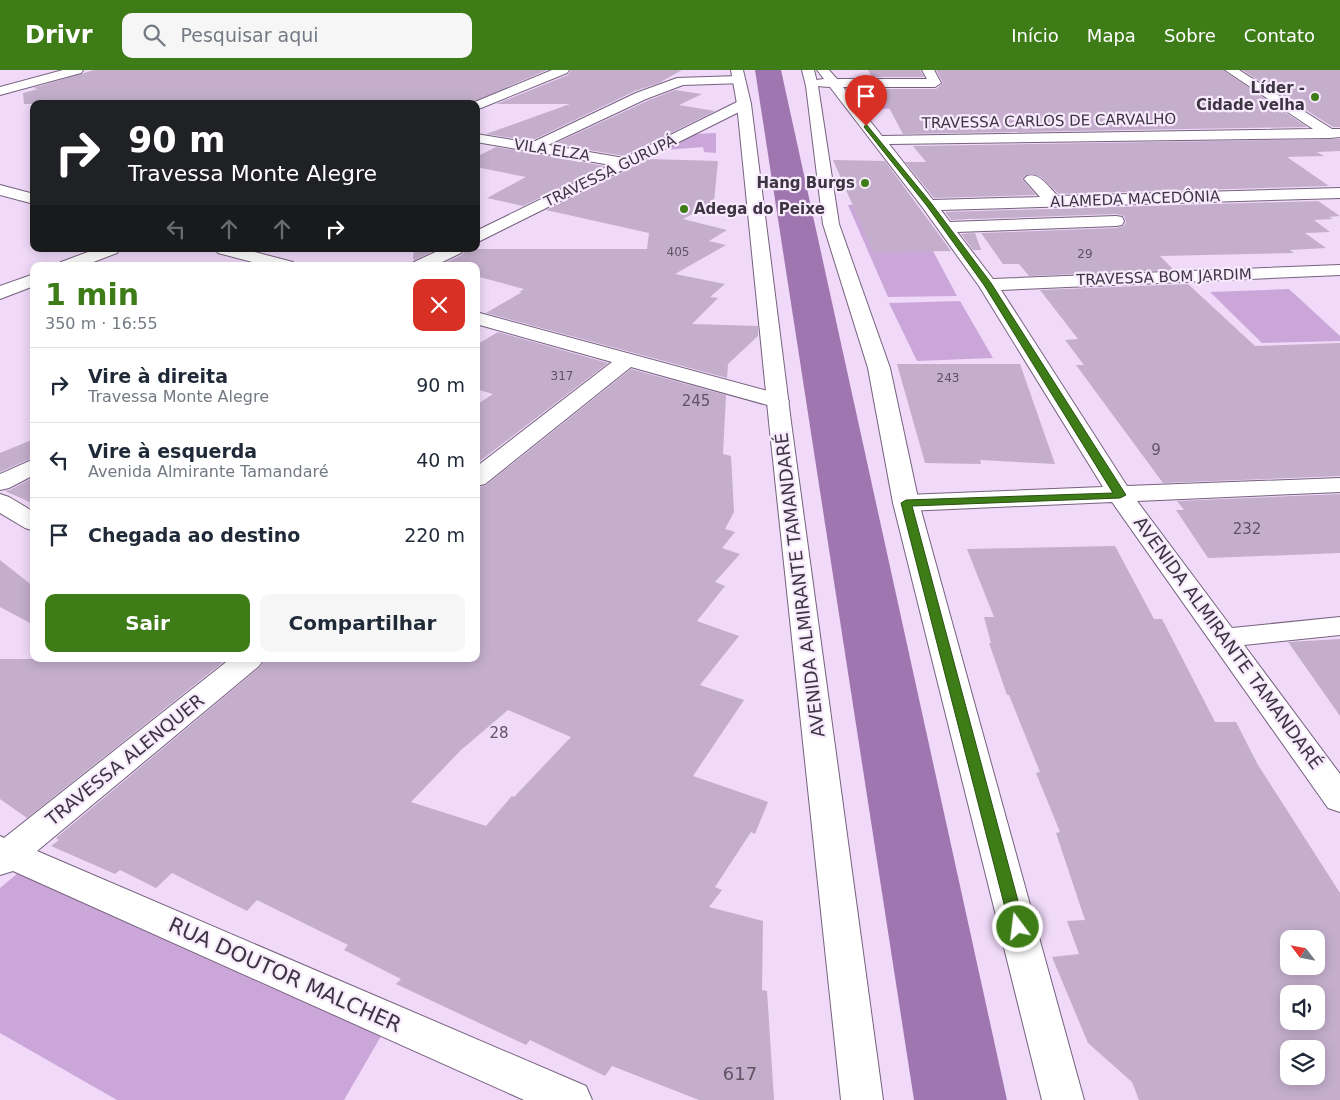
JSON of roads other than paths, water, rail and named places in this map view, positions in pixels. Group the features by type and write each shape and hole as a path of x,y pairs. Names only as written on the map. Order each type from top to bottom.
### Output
{"street":[{"path":"0,91 77,70"},
{"path":"480,103 563,70"},
{"path":"928,70 935,83 818,76 831,224 879,368 906,503 1063,1100"},
{"path":"1231,70 1336,136"},
{"path":"533,147 672,83 738,75"},
{"name":"AVENIDA ALMIRANTE TAMANDARÉ","path":"738,75 744,104 862,1100"},
{"name":"AVENIDA ALMIRANTE TAMANDARÉ","path":"818,76 878,140 946,227 988,285 1120,495 1340,799"},
{"name":"TRAVESSA GURUPÁ","path":"480,236 744,104"},
{"name":"TRAVESSA CARLOS DE CARVALHO","path":"878,140 1336,136"},
{"name":"VILA ELZA","path":"480,139 627,163"},
{"path":"1032,179 1053,201"},
{"path":"0,190 30,197"},
{"name":"ALAMEDA MACEDÔNIA","path":"929,205 1340,193"},
{"path":"946,227 1116,221"},
{"path":"77,262 103,252"},
{"path":"235,252 272,262"},
{"path":"428,262 449,252"},
{"name":"TRAVESSA BOM JARDIM","path":"988,285 1340,270"},
{"path":"0,293 30,281"},
{"path":"480,319 778,401"},
{"path":"480,476 627,360"},
{"path":"0,483 30,468"},
{"path":"906,503 1340,486"},
{"path":"0,502 30,521"},
{"path":"1224,638 1340,626"},
{"name":"TRAVESSA ALENQUER","path":"3,855 245,662"},
{"name":"RUA DOUTOR MALCHER","path":"3,855 570,1100"}],"place":[{"name":"Líder - Cidade velha","path":"1315,97"},
{"name":"Hang Burgs","path":"865,183"},
{"name":"Adega do Peixe","path":"684,209"}]}
